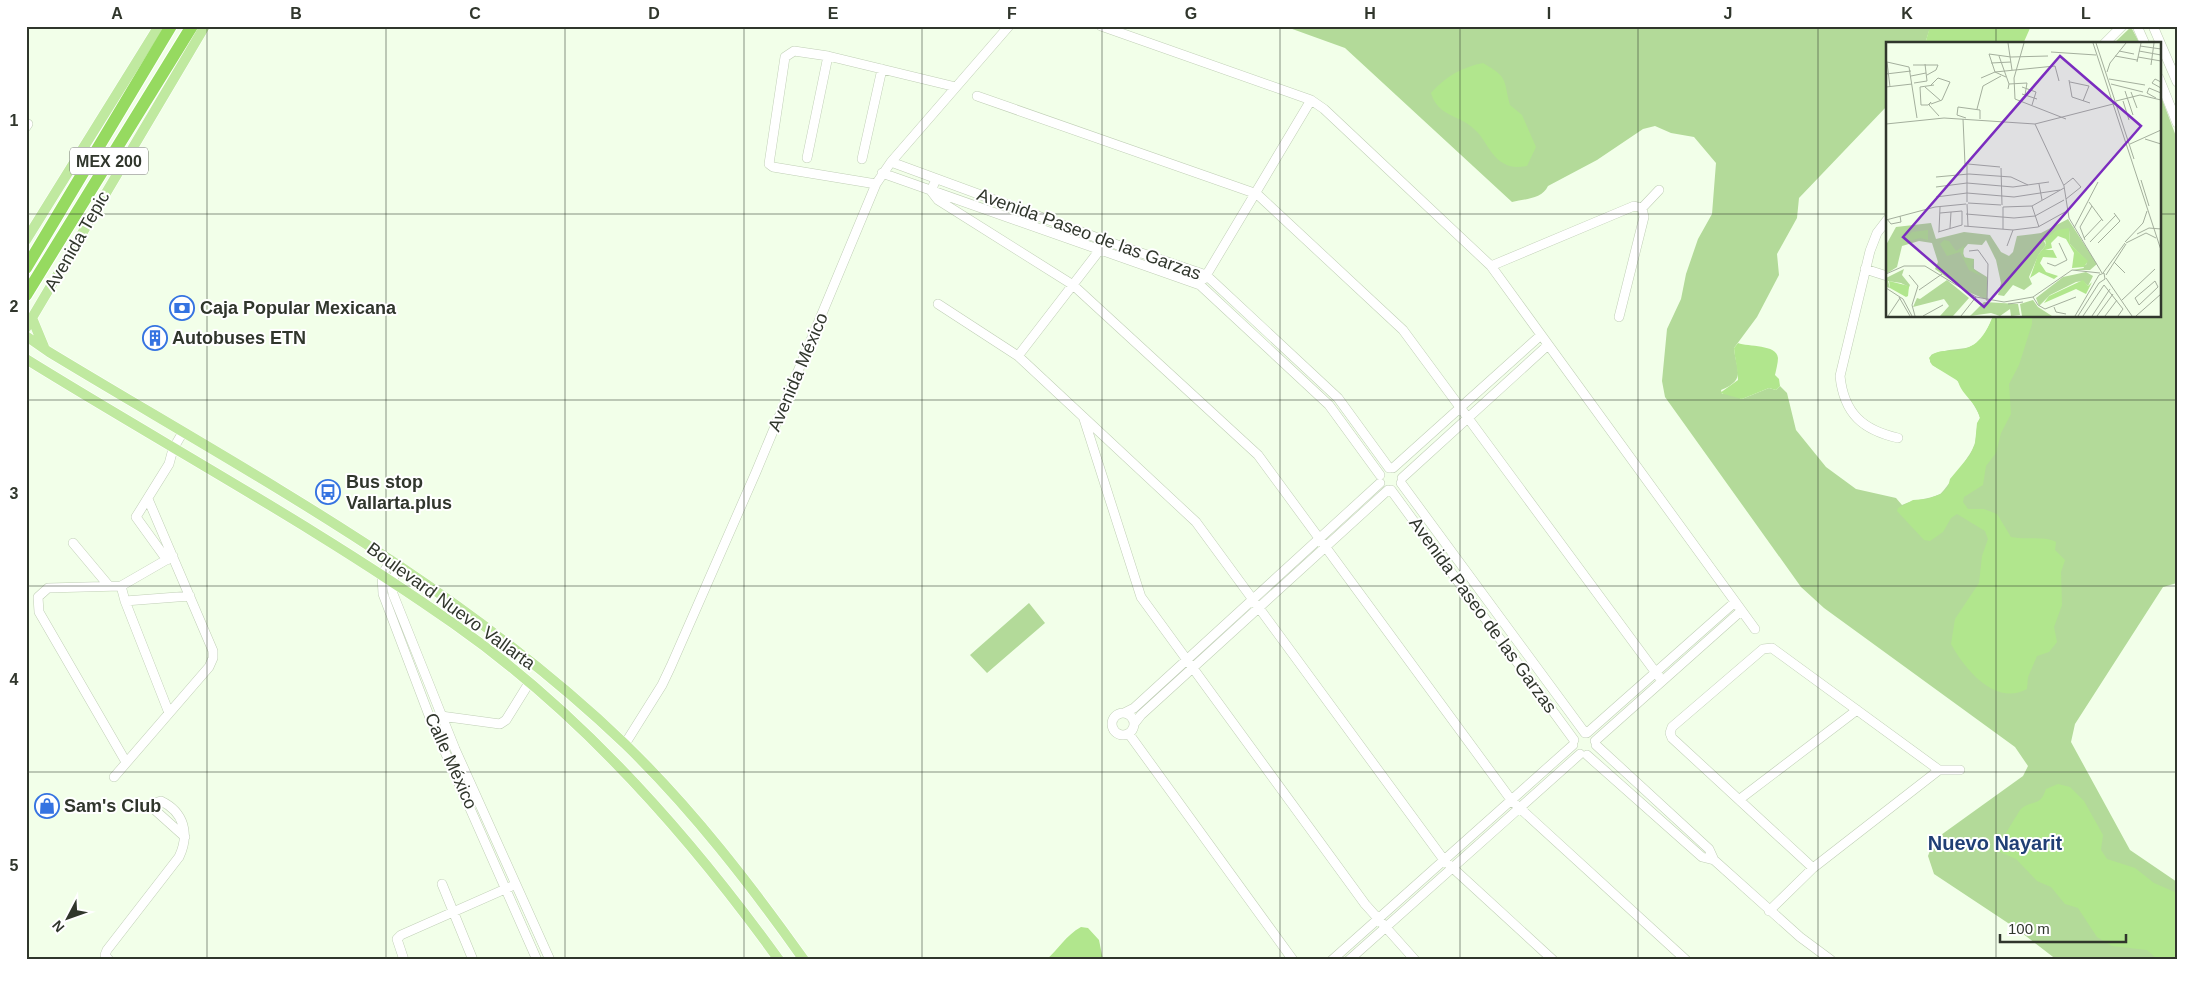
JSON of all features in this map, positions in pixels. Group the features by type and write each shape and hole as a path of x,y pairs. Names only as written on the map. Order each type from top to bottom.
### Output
{"highway":[{"name":"MEX 200","path":"26,268 171,26"},
{"name":"MEX 200","path":"26,295 192,26"}],"main road":[{"path":"26,240 158,26"},
{"name":"Avenida Tepic","path":"26,328 205,26"},
{"path":"32,318 46,350"},
{"name":"Boulevard Nuevo Vallarta","path":"26,336 391,560 518,651 625,744 672,794 722,851 804,960"},
{"name":"Boulevard Nuevo Vallarta","path":"26,359 382,575 456,625 529,683 634,784 698,856 779,960"}],"street":[{"name":"Avenida México","path":"625,744 662,685 671,666 764,454 876,184 891,162 1009,26"},
{"path":"1101,26 1311,100 1324,109 1491,266 1755,629"},
{"path":"2106,42 2122,26"},
{"path":"2138,26 2144,42"},
{"path":"2153,26 2160,42"},
{"path":"2160,42 2177,82"},
{"path":"876,184 776,168 769,164 785,57 794,51 828,56 956,87"},
{"path":"808,158 828,56"},
{"path":"862,159 882,69"},
{"path":"2160,81 2176,121"},
{"path":"977,96 1257,194 1403,330 1654,673 1662,681"},
{"path":"1200,285 1257,194 1311,100"},
{"name":"Avenida Paseo de las Garzas","path":"891,162 1106,241 1206,275 1338,398 1391,468 1399,472 1401,481 1586,733"},
{"name":"Avenida Paseo de las Garzas","path":"882,173 1200,285 1329,405 1380,479 1390,490 1574,743"},
{"path":"936,179 931,191 938,200 1073,286 1258,455 1512,801 1686,960"},
{"path":"1642,208 1658,190"},
{"path":"959,214 963,202"},
{"path":"1491,266 1634,206 1642,208"},
{"path":"1619,317 1644,217 1642,208"},
{"path":"1886,221 1877,233 1865,269 1840,376 1841,388 1848,407 1862,423 1882,434 1898,438"},
{"path":"1018,356 1106,241"},
{"path":"1865,269 1886,276"},
{"path":"938,304 1018,356 1196,522 1444,860 1552,960"},
{"path":"1129,734 1119,735 1112,726 1114,716 1134,708 1320,539 1391,468 1541,335"},
{"path":"1129,734 1134,724 1193,668 1401,481 1548,345"},
{"path":"1083,416 1141,597 1377,919 1415,960"},
{"path":"170,558 136,517 169,464 173,449 183,432"},
{"path":"114,776 209,667 213,658 213,651 190,596 170,558 148,499"},
{"path":"73,543 108,586"},
{"path":"126,762 39,612 37,604 42,592 48,588 121,586 170,558"},
{"path":"382,575 391,560"},
{"path":"391,582 400,566"},
{"name":"Calle México","path":"382,575 383,594 430,718 507,888 537,960"},
{"name":"Calle México","path":"391,582 393,594 441,716 550,960"},
{"path":"121,586 125,601 169,713"},
{"path":"125,601 190,596"},
{"path":"1332,960 1512,801 1574,743 1580,733 1586,733 1735,602"},
{"path":"1349,960 1519,809 1584,754 1591,753 1595,743 1741,611"},
{"path":"1813,868 1672,738 1670,733 1672,727 1763,649 1772,648 1939,770 1960,770"},
{"path":"441,716 500,724 506,720 529,683"},
{"path":"1740,799 1857,710"},
{"path":"1124,713 1133,719 1134,724"},
{"path":"1586,733 1709,849 1714,860 1769,911 1831,960"},
{"path":"1129,734 1293,960"},
{"path":"1574,743 1584,754 1702,857 1714,860"},
{"path":"1769,911 1813,868 1939,770"},
{"path":"107,957 179,856 185,837"},
{"path":"442,884 473,960"},
{"path":"404,960 397,939 401,935 517,884"}],"shaded area":[{"path":"1284,26 1936,26 1929,31 1926,42 1886,42 1886,107 1799,198 1797,218 1777,254 1779,275 1757,317 1734,348 1738,368 1737,378 1729,386 1721,390 1722,394 1731,394 1742,399 1769,388 1776,390 1780,386 1787,393 1796,430 1826,467 1856,489 1896,498 1902,505 1940,494 1957,473 1975,444 1980,418 1979,414 1956,379 1930,362 1931,355 1942,351 1968,348 1974,345 1981,339 1992,318 2160,318 2160,94 2177,139 2177,583 2163,587 2075,724 2071,742 2130,850 2177,882 2177,960 2057,960 2014,927 1934,874 1928,856 1934,840 2023,776 2028,766 2015,747 1824,608 1801,587 1665,397 1662,381 1667,329 1681,299 1686,274 1698,239 1712,214 1716,163 1694,137 1671,133 1655,126 1643,129 1597,160 1548,186 1542,194 1512,202 1345,48"},
{"path":"1936,26 2031,26 2024,42 1926,42 1929,30"},
{"path":"2131,27 2139,42 2115,42"},
{"path":"1483,63 1497,72 1504,80 1510,105 1522,115 1536,147 1527,166 1513,167 1500,161 1474,129 1444,111 1434,101 1431,93 1442,82 1461,70"},
{"path":"1992,318 2032,318 2032,324 2019,365 2009,384 2011,414 2001,433 1996,453 1986,466 1983,485 1964,497 1963,502 1968,509 1984,509 1997,514 2011,537 2046,539 2056,542 2055,550 2065,560 2061,572 2062,605 2054,627 2057,642 2049,652 2037,656 2028,677 2027,689 2015,693 2003,693 1992,689 1982,682 1972,674 1951,644 1955,619 1979,583 1982,556 1988,539 1985,531 1957,514 1951,518 1943,532 1930,541 1924,540 1897,511 1898,508 1913,500 1927,499 1941,494 1948,487 1950,479 1970,455 1975,444 1977,423 1980,418 1978,412 1958,381 1932,365 1929,358 1935,353 1942,351 1968,348 1977,342"},
{"path":"1738,343 1773,350 1778,358 1775,375 1779,379 1780,386 1776,390 1769,388 1742,399 1720,393 1738,380 1734,348"},
{"path":"1029,603 1045,623 987,673 970,655"},
{"path":"2058,784 2070,787 2084,801 2103,835 2101,850 2107,859 2135,868 2154,883 2177,893 2177,958 2170,960 2161,957 2158,960 2147,950 2112,946 2097,937 2078,908 2065,904 2051,887 2037,881 2016,859 2000,852 1998,846 2020,810 2041,799 2046,789"},
{"path":"1081,927 1088,928 1099,940 1103,960 1046,960 1071,934"}],"place":[{"name":"Caja Popular Mexicana","path":"182,308"},
{"name":"Autobuses ETN","path":"155,338"},
{"name":"Bus stop Vallarta.plus","path":"328,492"},
{"name":"Sam's Club","path":"47,806"}],"district":[{"name":"Nuevo Nayarit","path":"1995,843"}]}
